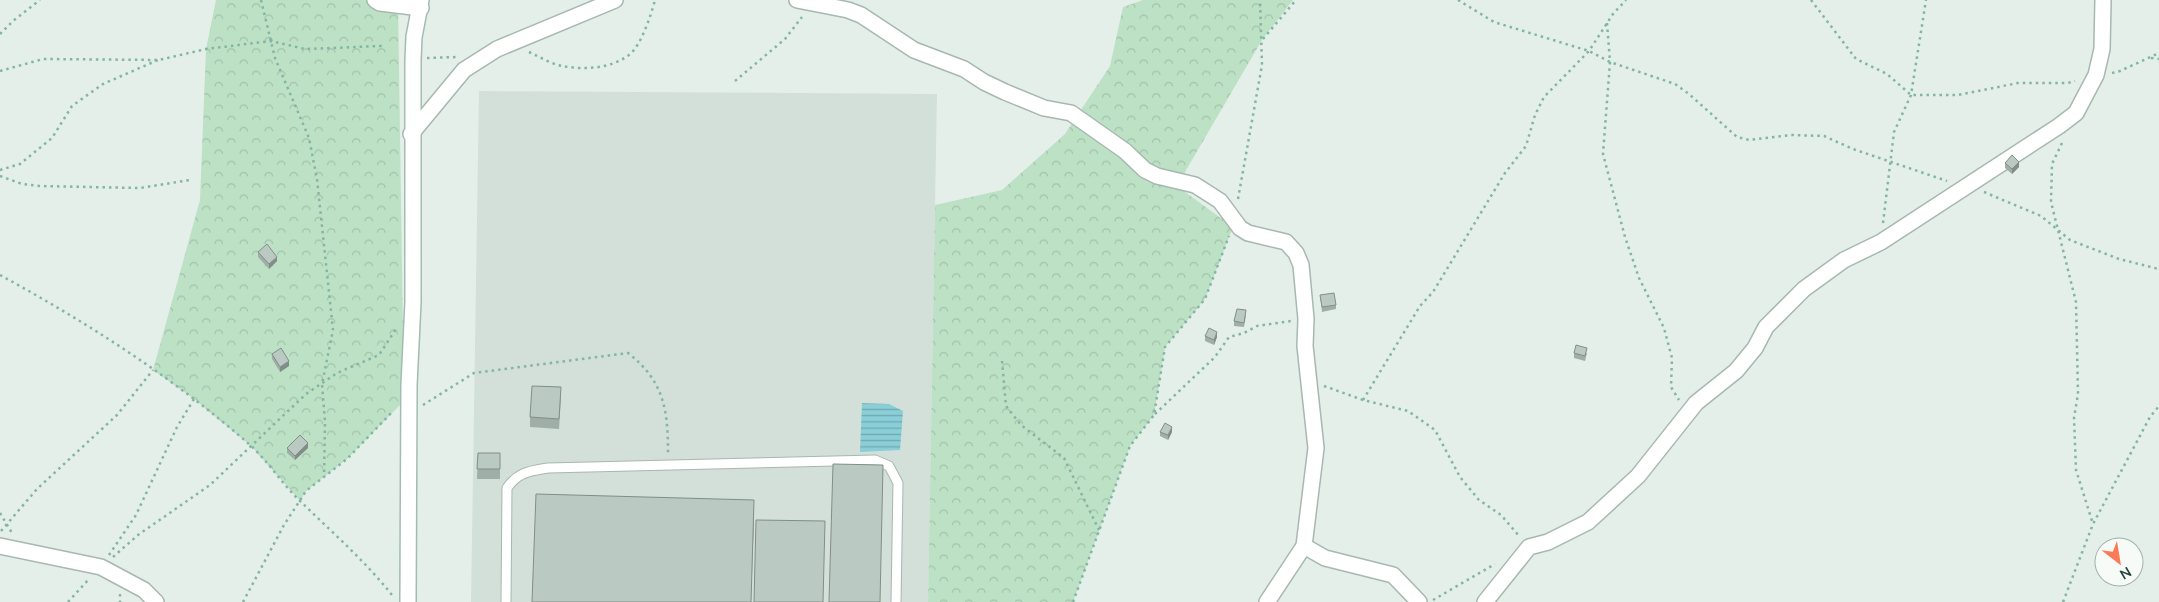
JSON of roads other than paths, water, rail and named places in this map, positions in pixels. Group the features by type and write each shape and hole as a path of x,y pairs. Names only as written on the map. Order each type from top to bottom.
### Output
{"street":[{"path":"375,0 380,3 421,4 414,37 412,134 413,302 403,410 408,602"},
{"path":"412,134 464,70 497,49 615,0"},
{"path":"796,0 825,5 861,15 914,50 964,69 1004,92 1044,108 1071,113 1125,151 1145,170 1157,176 1195,184 1220,201 1234,222 1248,233 1286,242 1296,253 1301,265 1306,319 1308,381 1316,448 1304,546 1267,602"},
{"path":"1486,602 1529,547 1548,542 1588,522 1638,476 1696,403 1736,371 1755,348 1766,327 1804,290 1844,260 1881,242 2076,113 2096,75 2102,50 2103,0"},
{"path":"0,546 101,567 144,590 156,602"},
{"path":"1304,546 1325,558 1393,575 1419,602"}],"lane":[{"path":"506,602 507,488 513,479 524,472 548,468 875,460 889,466 898,483 896,602"}],"water":[{"path":"862,403 889,404 903,411 900,450 860,452"}]}
